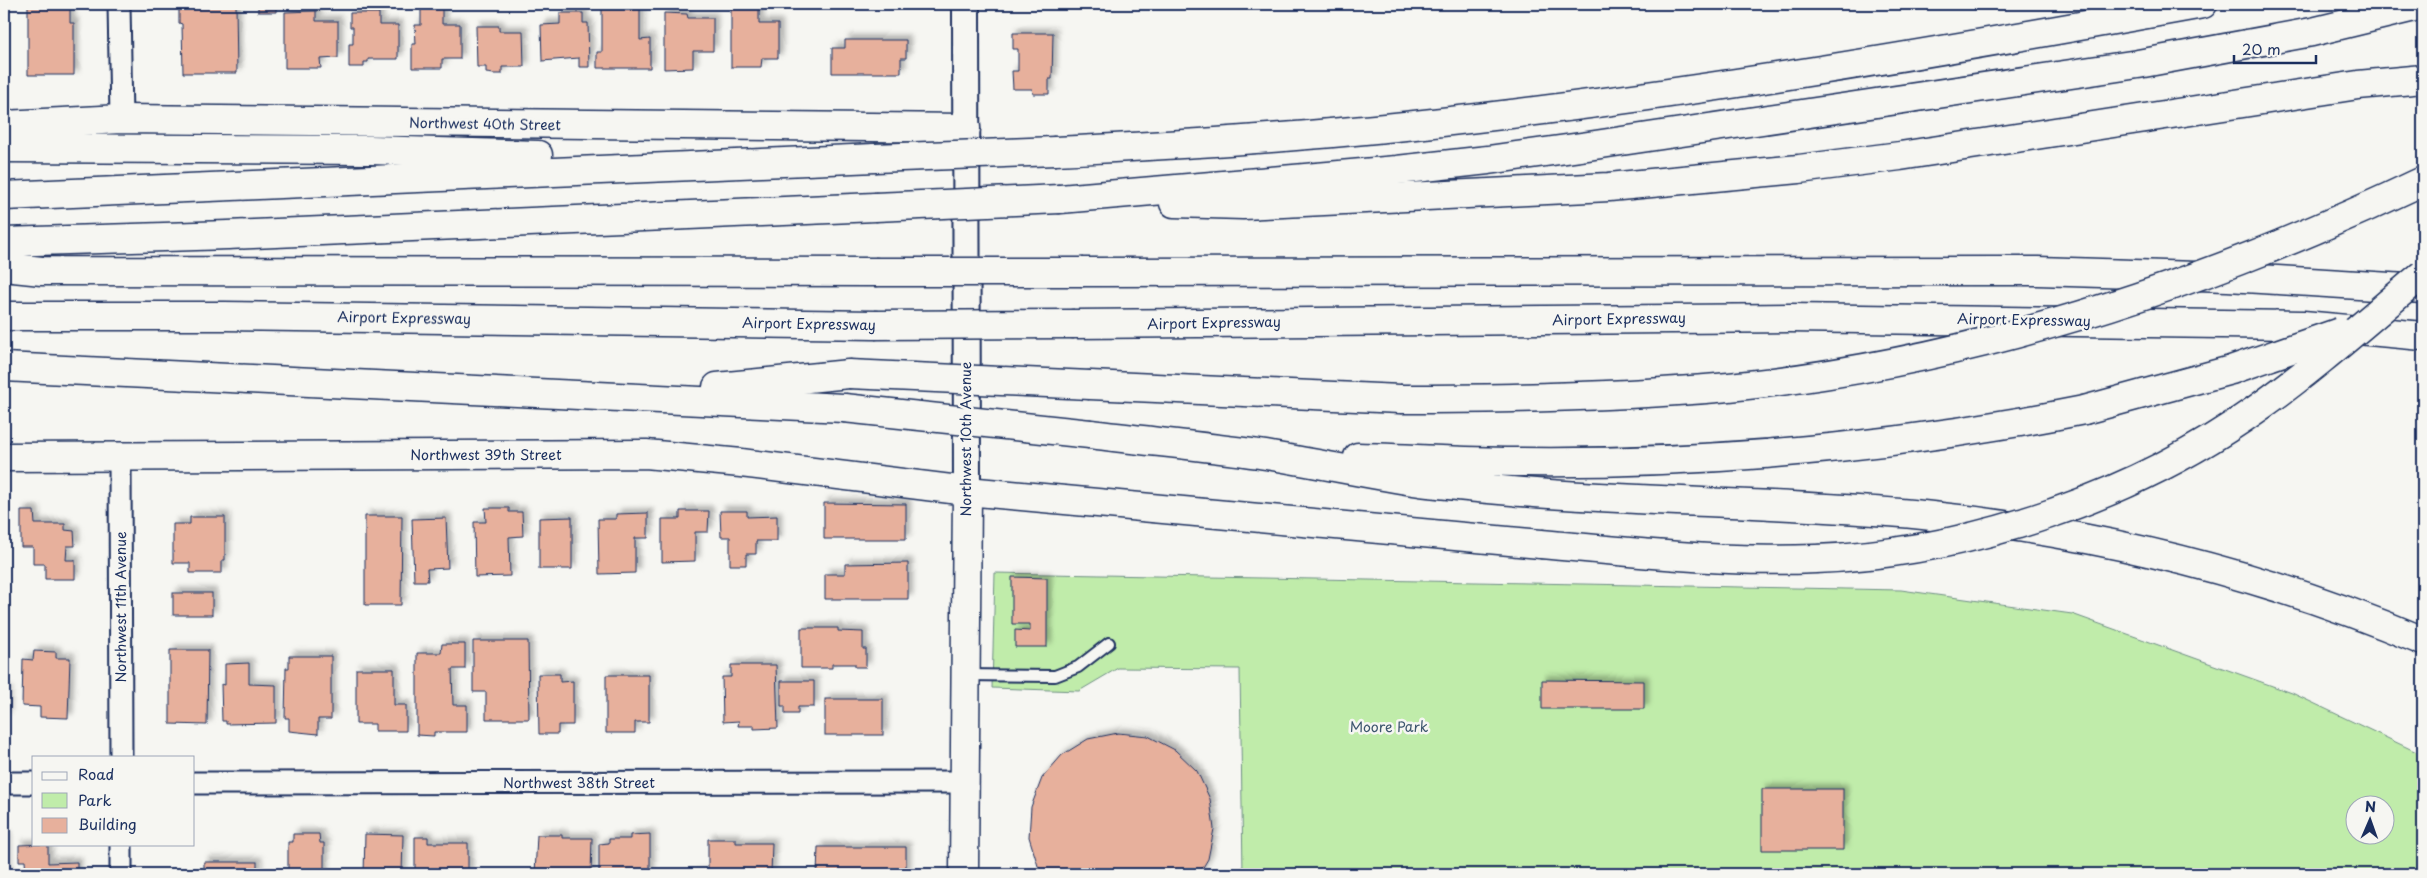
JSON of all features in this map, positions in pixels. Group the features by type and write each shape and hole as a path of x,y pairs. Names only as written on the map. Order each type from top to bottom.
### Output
{"main road":[{"path":"4,196 1180,145 1441,122 1652,95 1931,53 2204,4"},
{"path":"4,242 228,235 1060,199 1396,170 1588,146 2138,64 2312,32 2423,5"},
{"path":"1060,199 1243,205 1609,187 1799,169 1900,156 2358,85 2423,79"},
{"name":"Northwest 40th Street","path":"4,125 122,119 966,128"},
{"path":"4,148 370,150 754,163"},
{"path":"616,396 849,374 1400,399 1567,397 1713,388 1822,374 1912,358 2008,336 2180,283 2273,249 2423,181"},
{"path":"4,267 42,271 2038,271 2228,277 2423,289"},
{"name":"Northwest 39th Street","path":"4,457 646,454 741,463 967,491 1541,544 1697,557 1766,560 1818,559 1928,545 1986,532 2055,512 2156,469 2257,409 2423,274"},
{"path":"1259,454 1520,462 1694,459 1888,443 1959,434 2084,410 2213,375 2279,355 2423,300"},
{"name":"Airport Expressway","path":"4,316 224,316 876,325 1790,318 2303,325 2423,336"},
{"path":"4,367 844,408 1259,454 1422,482 1518,492 1639,500 1863,510 1924,515 2037,530 2110,543 2236,574 2303,595 2423,641"},
{"name":"Northwest 10th Avenue","path":"964,874 967,491"}],"street":[{"path":"119,4 122,119"},
{"name":"Northwest 10th Avenue","path":"966,4 967,491"},
{"name":"Northwest 11th Avenue","path":"120,457 121,756"},
{"path":"4,782 32,783"},
{"name":"Northwest 38th Street","path":"195,783 964,782"},
{"path":"121,846 121,874"}],"lane":[{"path":"965,675 1055,676 1078,667 1109,643"}],"green space":[{"name":"Moore Park","path":"995,573 1901,590 2072,614 2292,693 2423,755 2423,874 1243,874 1240,669 1118,668 1079,691 992,688"}],"building":[{"path":"28,4 70,5 70,23 74,23 74,75 28,75"},
{"path":"258,4 276,4 276,12 258,12"},
{"path":"421,4 442,4 442,24 460,24 460,59 442,59 442,68 412,68 412,44 416,44 415,25 421,25"},
{"path":"236,5 237,73 183,73 182,24 179,23 179,6"},
{"path":"731,5 759,6 759,24 778,24 778,58 762,58 761,67 731,67"},
{"path":"602,9 640,9 640,40 650,39 650,68 597,68 597,52 602,52"},
{"path":"316,11 316,21 338,21 338,58 320,59 321,68 285,68 285,12"},
{"path":"350,13 379,13 379,25 398,25 398,59 368,59 368,62 364,62 364,67 349,67 349,44 353,44 353,27 350,27"},
{"path":"560,13 583,13 583,23 588,23 589,67 579,67 579,58 542,61 541,25 560,24"},
{"path":"664,13 687,14 688,18 713,18 713,51 693,51 693,68 664,69"},
{"path":"476,26 499,26 499,31 523,31 524,67 502,67 502,74 494,74 486,73 486,67 477,67"},
{"path":"1013,33 1053,33 1052,79 1049,79 1049,94 1033,94 1032,89 1013,89 1012,71 1018,71 1018,49 1013,49"},
{"path":"845,40 906,40 906,58 901,58 901,73 832,73 832,48 845,48"},
{"path":"824,503 906,504 906,539 824,539"},
{"path":"485,508 509,508 509,512 522,512 523,536 509,537 510,576 475,577 474,522 486,522"},
{"path":"21,511 34,511 35,524 65,524 65,530 74,531 75,546 67,546 66,560 75,560 75,579 45,579 45,564 33,564 33,547 21,547"},
{"path":"680,511 709,511 708,532 695,532 695,561 662,562 662,519 680,519"},
{"path":"720,511 747,511 747,517 777,516 777,541 756,541 756,554 746,554 746,565 730,565 730,537 721,537"},
{"path":"648,513 648,538 635,538 635,573 599,574 598,519 616,519 616,514"},
{"path":"365,516 402,516 401,605 365,605"},
{"path":"190,517 225,517 225,560 222,560 222,573 190,573 190,563 173,563 173,524 190,524"},
{"path":"572,517 572,569 539,569 539,518"},
{"path":"446,518 448,568 427,569 428,581 414,581 412,519"},
{"path":"908,563 908,599 825,599 825,574 845,574 845,564"},
{"path":"1012,577 1047,578 1047,647 1015,647 1015,630 1030,631 1030,624 1012,624"},
{"path":"173,593 212,593 212,615 173,615"},
{"path":"801,628 838,628 838,631 863,632 863,649 866,649 866,667 855,667 855,664 832,664 832,668 801,668"},
{"path":"473,641 528,641 529,719 486,719 486,692 473,692"},
{"path":"442,644 465,644 465,669 452,669 453,705 467,705 467,732 434,732 434,736 417,735 417,653 441,653"},
{"path":"170,650 208,650 207,725 170,724"},
{"path":"34,651 56,652 56,658 70,658 68,718 40,717 40,707 22,706 23,659 33,660"},
{"path":"289,656 331,656 331,719 318,719 318,734 289,731 289,718 285,718 286,668 289,668"},
{"path":"249,663 249,684 276,685 276,723 226,724 226,721 222,721 221,684 225,685 225,664"},
{"path":"731,665 776,665 778,728 754,729 754,726 738,726 739,721 723,722 722,677 731,677"},
{"path":"356,669 394,669 394,705 406,705 406,731 375,731 375,724 356,724"},
{"path":"538,674 560,674 560,682 573,681 573,725 558,725 558,734 539,734"},
{"path":"606,675 649,675 649,722 635,722 635,733 606,733"},
{"path":"1542,680 1644,681 1644,709 1542,709"},
{"path":"781,681 814,681 814,707 798,707 798,714 785,714 785,706 781,706"},
{"path":"4,691 7,691 6,717 4,717"},
{"path":"825,699 883,699 883,735 825,735"},
{"path":"1118,733 1148,736 1175,750 1197,771 1210,799 1214,829 1208,859 1199,874 1044,874 1038,866 1029,837 1031,807 1042,778 1062,755 1088,739"},
{"path":"1762,789 1843,789 1843,850 1762,850"},
{"path":"293,834 319,834 320,843 324,843 324,874 288,874 288,842 293,842"},
{"path":"365,834 403,835 402,874 364,874"},
{"path":"650,834 650,874 599,874 599,844 609,843 609,839 630,839 630,835"},
{"path":"4,835 6,835 7,874 4,874"},
{"path":"537,835 562,835 562,838 592,838 591,874 535,874"},
{"path":"415,837 428,837 428,843 468,843 468,874 415,874"},
{"path":"708,839 736,839 736,843 772,843 771,874 692,874 708,873"},
{"path":"19,845 48,846 48,863 77,862 77,874 26,874 25,861 19,861"},
{"path":"818,847 906,847 906,874 817,874"},
{"path":"204,862 257,862 257,874 204,874"}]}
